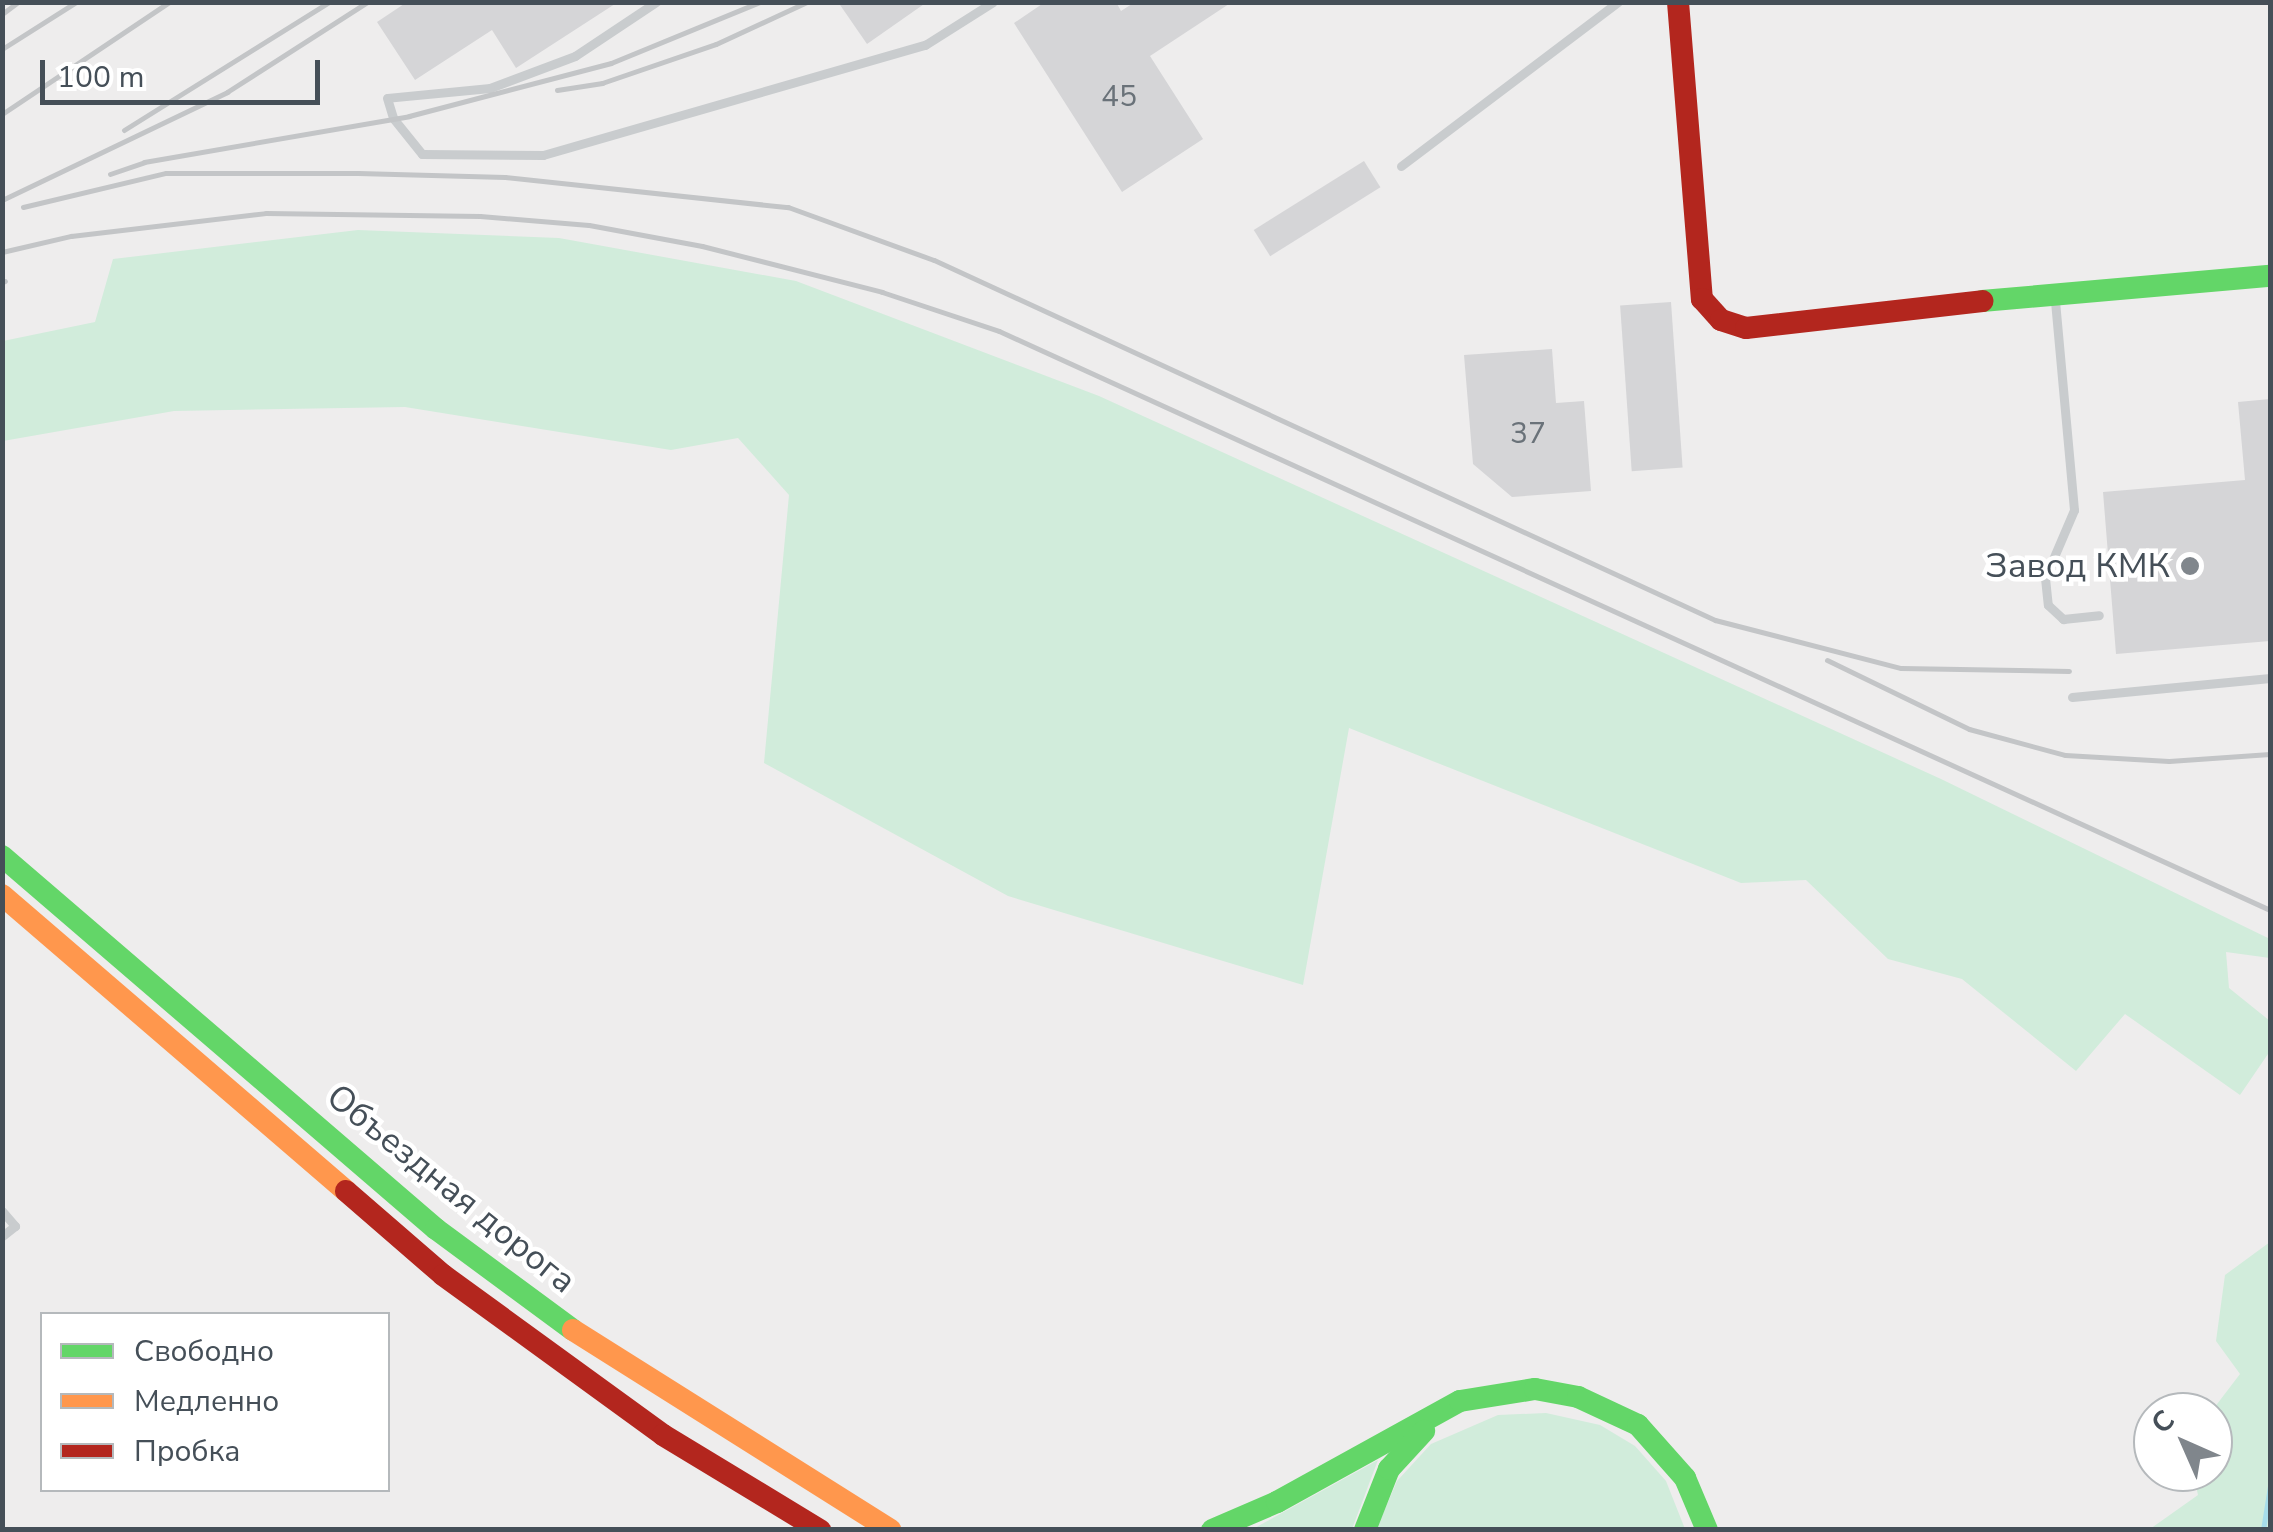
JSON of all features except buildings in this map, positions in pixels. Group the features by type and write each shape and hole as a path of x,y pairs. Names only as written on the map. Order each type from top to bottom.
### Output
{"main road":[{"path":"1678,2 1702,299 1721,320 1746,328 1885,310 2270,276"},
{"name":"Объездная дорога","path":"2,856 436,1229 549,1316 890,1529"},
{"name":"Объездная дорога","path":"2,895 443,1274 662,1435 820,1530"},
{"path":"1212,1530 1278,1502 1460,1401 1535,1390 1619,1414 1671,1460 1697,1498 1707,1530"},
{"path":"1365,1530 1389,1469 1460,1401"}],"lane":[{"path":"656,2 575,56 490,88 387,98 393,118 422,154 542,155 926,45 993,2"},
{"path":"1401,166 1618,2"},
{"path":"2054,298 2074,510 2045,578 2048,606 2063,619 2099,616"},
{"path":"2072,697 2270,678"},
{"path":"2,1211 15,1226 2,1236"}],"green space":[{"path":"358,230 559,238 796,281 1099,396 1941,779 2270,939 2270,958 2226,952 2229,988 2270,1021 2270,1051 2240,1095 2125,1014 2076,1071 1962,979 1888,959 1806,880 1741,883 1349,728 1303,985 1008,896 764,763 789,495 738,438 671,450 405,407 174,411 3,441 3,341 95,322 113,259"},
{"path":"2270,1242 2270,1529 2150,1529 2197,1492 2233,1492 2233,1392 2226,1392 2240,1374 2216,1341 2225,1275"},
{"path":"1546,1413 1600,1425 1635,1446 1666,1481 1685,1529 1376,1530 1397,1481 1431,1444 1498,1415"},
{"path":"1378,1460 1352,1529 1251,1530"}],"waterway":[{"path":"2263,1530 2270,1486"}],"railway":[{"path":"2,14 18,2"},
{"path":"2,49 76,2"},
{"path":"2,114 169,2"},
{"path":"124,130 329,2"},
{"path":"2,200 227,92 367,2"},
{"path":"110,174 144,162 409,116 611,63 760,2"},
{"path":"557,90 602,83 716,44 807,2"},
{"path":"23,207 166,173 505,177 788,207 934,260 1715,620 1901,668 2069,671"},
{"path":"2,252 71,236 266,213 480,216 589,225 702,246 882,292 999,331 2270,910"},
{"path":"1827,660 1969,729 2065,755 2169,761 2270,754"}],"traffic: fast":[{"path":"1982,301 2270,276"},
{"path":"2,856 436,1229 573,1330"},
{"path":"1212,1530 1277,1502 1460,1401 1535,1389 1578,1397 1638,1425 1685,1478 1707,1530"},
{"path":"1365,1530 1389,1469 1424,1431"}],"traffic: slow":[{"path":"2,895 346,1191"},
{"path":"573,1330 890,1530"}],"traffic: jam":[{"path":"1678,2 1702,299 1721,320 1746,328 1982,301"},
{"path":"346,1191 443,1275 663,1435 820,1530"}],"place":[{"name":"Завод КМК","path":"2190,566"}]}
